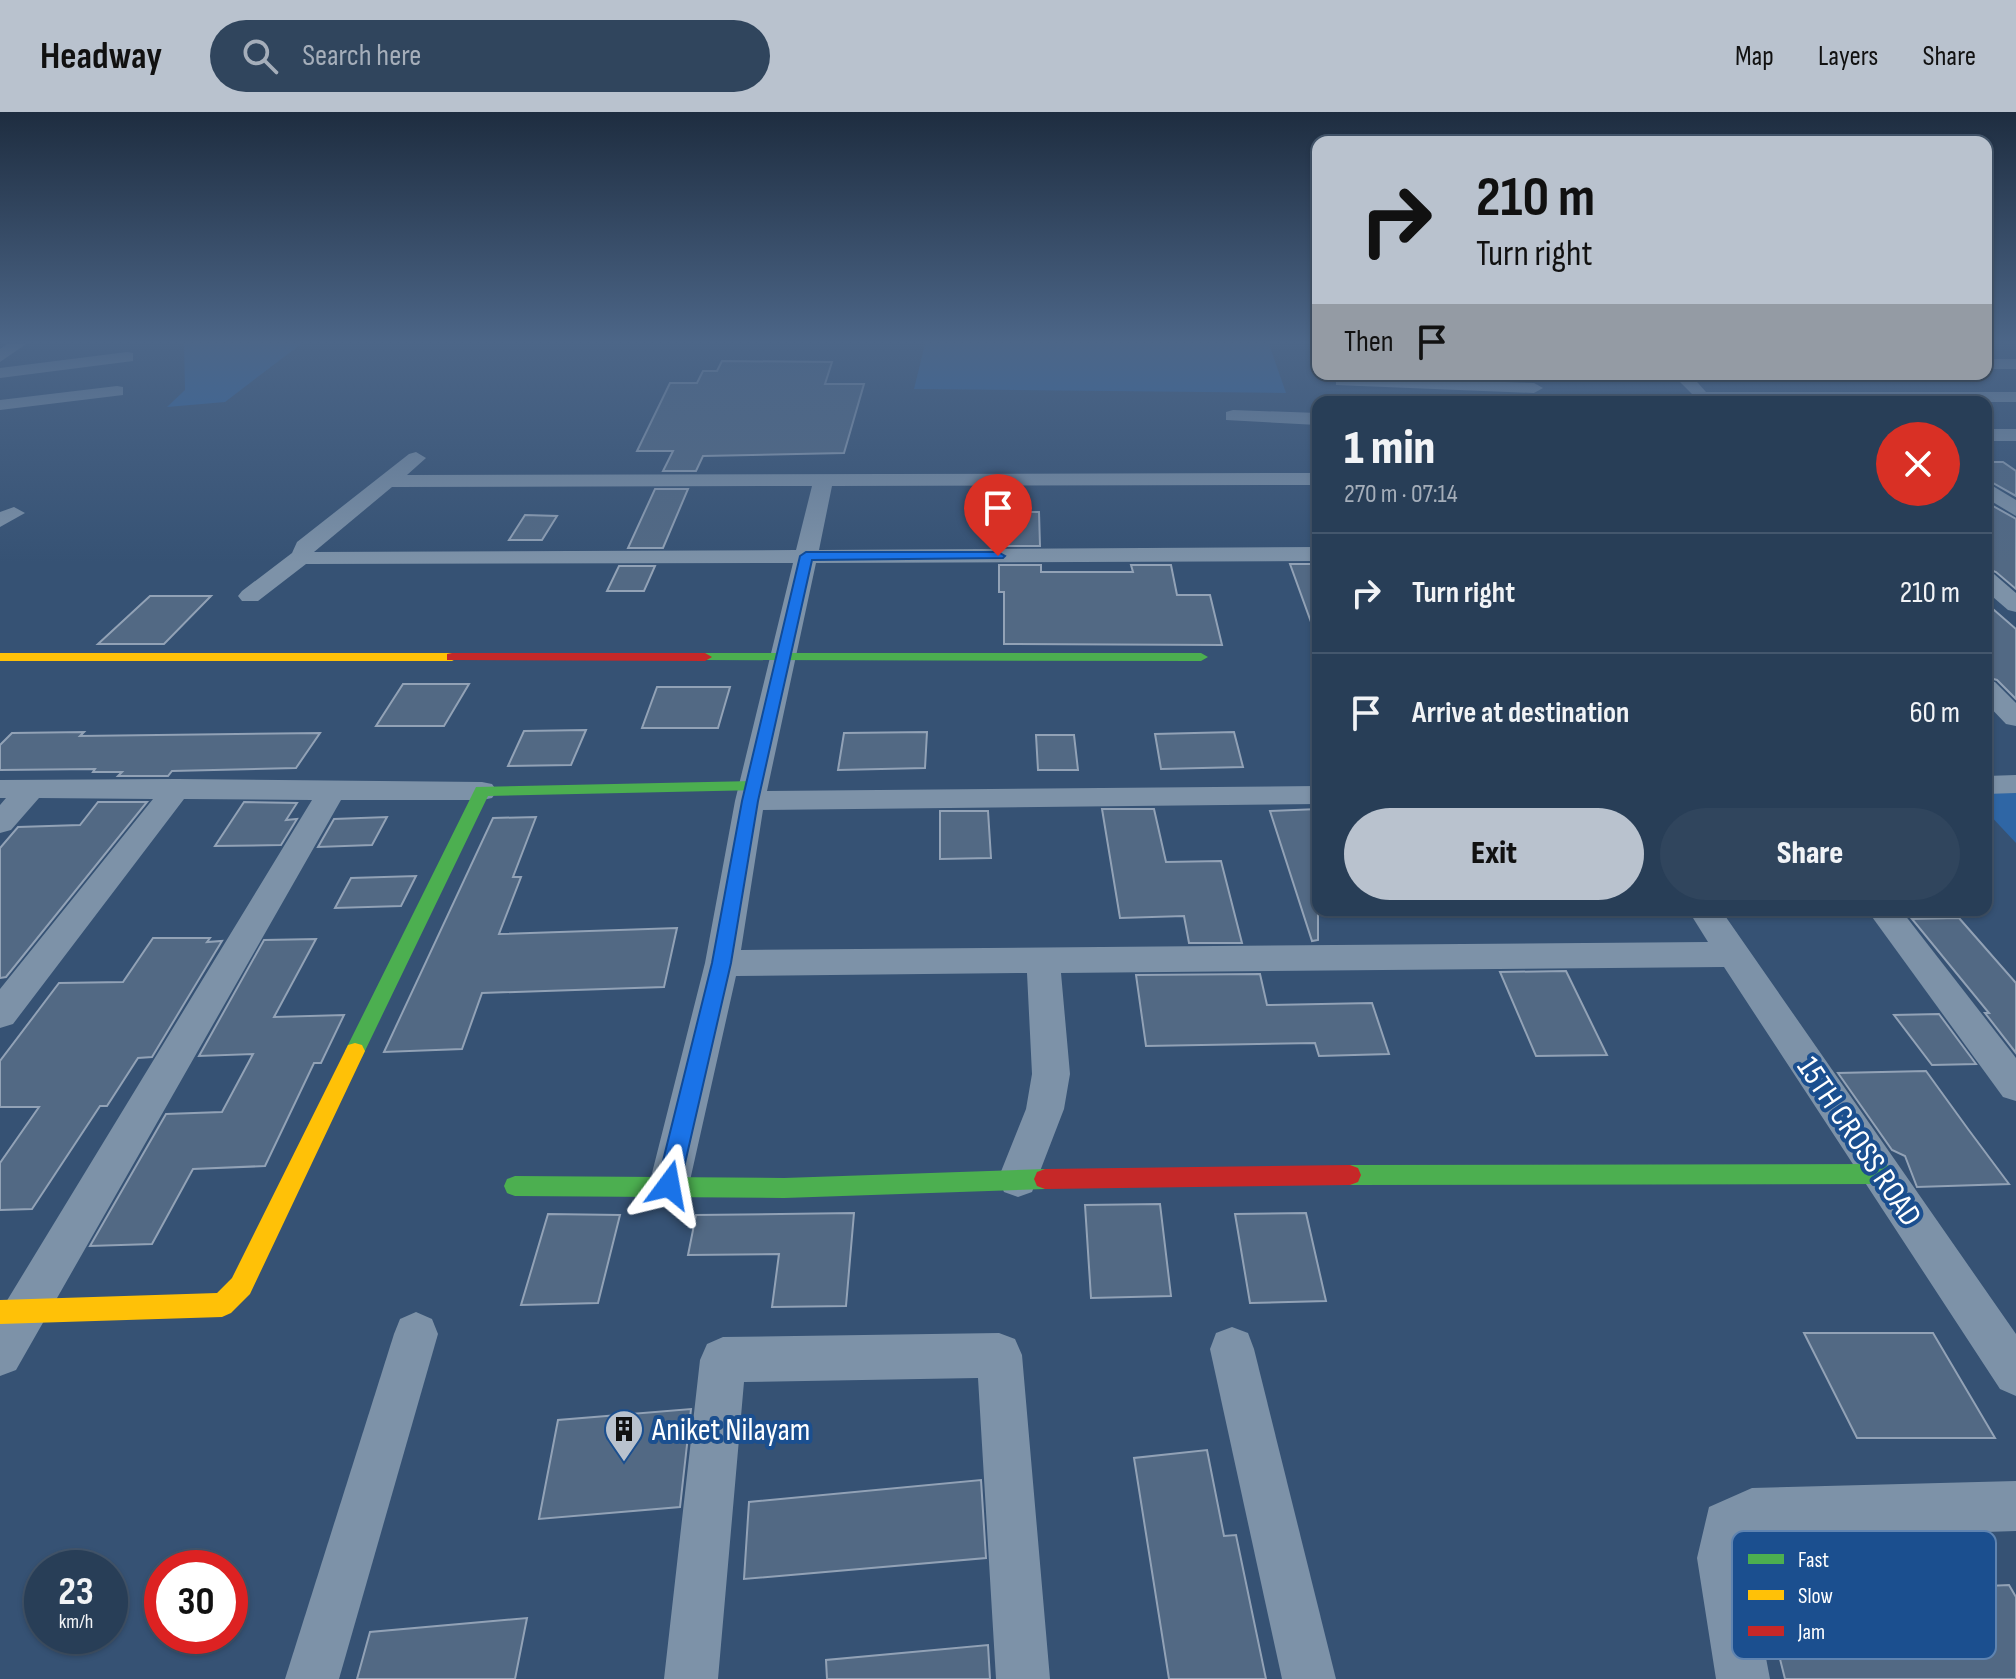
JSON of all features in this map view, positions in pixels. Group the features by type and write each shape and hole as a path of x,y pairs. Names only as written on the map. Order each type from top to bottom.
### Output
{"street":[{"path":"1265,417 1312,419"},
{"path":"1992,435 2016,435"},
{"path":"250,596 302,556 305,547 416,458"},
{"path":"387,481 1312,479"},
{"path":"669,1185 722,963 752,793 823,482"},
{"path":"1992,492 2016,510"},
{"path":"302,556 315,559 1312,554"},
{"path":"1992,584 2016,605"},
{"path":"0,657 1201,657"},
{"path":"1992,694 2016,718"},
{"path":"1992,785 2016,784"},
{"path":"0,1014 177,788"},
{"path":"0,789 1312,795"},
{"path":"0,1354 12,1312 333,789"},
{"path":"0,823 30,790"},
{"path":"12,1312 222,1305 241,1286 482,791"},
{"name":"15TH CROSS ROAD","path":"1708,916 2016,1373"},
{"path":"1888,916 2016,1086"},
{"path":"722,963 1734,954"},
{"path":"1018,1179 1045,1109 1051,1074 1043,961"},
{"path":"515,1186 784,1188 1018,1179 1660,1172 1883,1174"},
{"path":"312,1679 416,1334"},
{"path":"1232,1349 1309,1679"},
{"path":"691,1679 723,1360 999,1355 1023,1679"},
{"path":"1732,1616 1722,1558 1727,1525 1752,1513 2016,1506"},
{"path":"1740,1659 1743,1679"}],"shaded area":[{"path":"2016,792 2016,843 1992,817 1992,793"}],"building":[{"path":"653,417 854,417 844,453 703,456 696,471 663,471 673,451 637,451"},
{"path":"1992,462 2003,462 2016,471 2016,496 1992,482"},
{"path":"655,489 688,489 663,548 628,548"},
{"path":"1992,505 2016,519 2016,589 1992,570"},
{"path":"1002,512 1039,512 1040,546 1001,546"},
{"path":"525,515 557,516 542,540 509,540"},
{"path":"1290,564 1312,564 1312,625"},
{"path":"999,565 1041,565 1041,572 1133,572 1131,565 1171,565 1177,595 1210,595 1222,645 1004,644 1004,592 999,592"},
{"path":"619,566 655,566 644,591 607,591"},
{"path":"150,596 211,596 164,644 98,644"},
{"path":"1992,608 2016,629 2016,699 1992,679"},
{"path":"403,684 469,684 444,726 376,726"},
{"path":"657,687 730,687 718,728 642,728"},
{"path":"586,730 571,765 508,766 524,731"},
{"path":"84,732 80,736 320,733 296,768 172,771 168,776 118,776 122,772 93,772 95,769 0,770 0,745 12,733"},
{"path":"927,732 925,768 838,770 844,733"},
{"path":"1234,732 1243,767 1161,769 1155,734"},
{"path":"1036,735 1074,735 1078,770 1038,770"},
{"path":"98,802 147,802 6,977 0,978 0,848 18,827 80,825"},
{"path":"244,802 297,803 286,820 297,819 281,845 215,846"},
{"path":"1102,809 1154,809 1166,862 1221,861 1242,943 1189,943 1184,916 1120,918"},
{"path":"1312,809 1312,916 1318,916 1318,940 1312,941 1270,811"},
{"path":"940,811 988,811 991,858 940,859"},
{"path":"387,817 372,845 318,847 334,819"},
{"path":"536,817 513,877 521,877 499,934 677,928 664,987 482,993 462,1049 384,1052 493,818"},
{"path":"416,876 401,906 335,908 351,878"},
{"path":"1959,918 2016,983 2016,1053 1985,1013 1989,1013 1912,919"},
{"path":"153,938 210,938 207,942 222,941 152,1057 138,1058 107,1106 100,1106 32,1209 0,1210 0,1163 39,1107 0,1107 0,1061 59,983 123,982"},
{"path":"316,939 274,1017 344,1015 321,1063 314,1063 265,1166 193,1169 152,1244 90,1246 166,1114 222,1112 253,1054 199,1056 264,940"},
{"path":"1566,971 1607,1055 1536,1056 1500,972"},
{"path":"1260,974 1267,1005 1372,1003 1389,1054 1319,1056 1315,1043 1146,1046 1136,975"},
{"path":"1939,1014 1976,1064 1932,1065 1894,1015"},
{"path":"1926,1071 2009,1184 1917,1187 1905,1156 1892,1150 1838,1073"},
{"path":"1160,1204 1171,1296 1091,1298 1085,1205"},
{"path":"854,1213 846,1306 772,1307 779,1254 688,1255 696,1215"},
{"path":"1306,1213 1326,1301 1250,1303 1235,1214"},
{"path":"548,1214 620,1215 598,1303 521,1305"},
{"path":"1804,1333 1933,1333 1995,1438 1857,1438"},
{"name":"Aniket Nilayam","path":"691,1409 680,1507 539,1519 558,1420"},
{"path":"1207,1450 1224,1536 1236,1535 1266,1679 1169,1679 1134,1458"},
{"path":"981,1480 986,1558 744,1579 749,1502"},
{"path":"2009,1585 2016,1597 2016,1679 1785,1679 1780,1659 1996,1659 1996,1586"},
{"path":"527,1618 515,1679 357,1679 370,1632"},
{"path":"988,1645 990,1679 827,1679 826,1660"}],"traffic: fast":[{"path":"705,657 1201,657"},
{"path":"355,1051 482,791 754,786"},
{"path":"1350,1175 1883,1174"},
{"path":"515,1186 784,1188 1045,1179"}],"traffic: slow":[{"path":"0,657 452,657"},
{"path":"0,1312 222,1305 241,1286 355,1051"}],"traffic: jam":[{"path":"452,657 705,657"},
{"path":"1045,1179 1350,1175"}],"place":[{"name":"Aniket Nilayam","path":"624,1463"}],"route":[{"path":"669,1185 722,963 750,801 806,556 998,556"}]}
